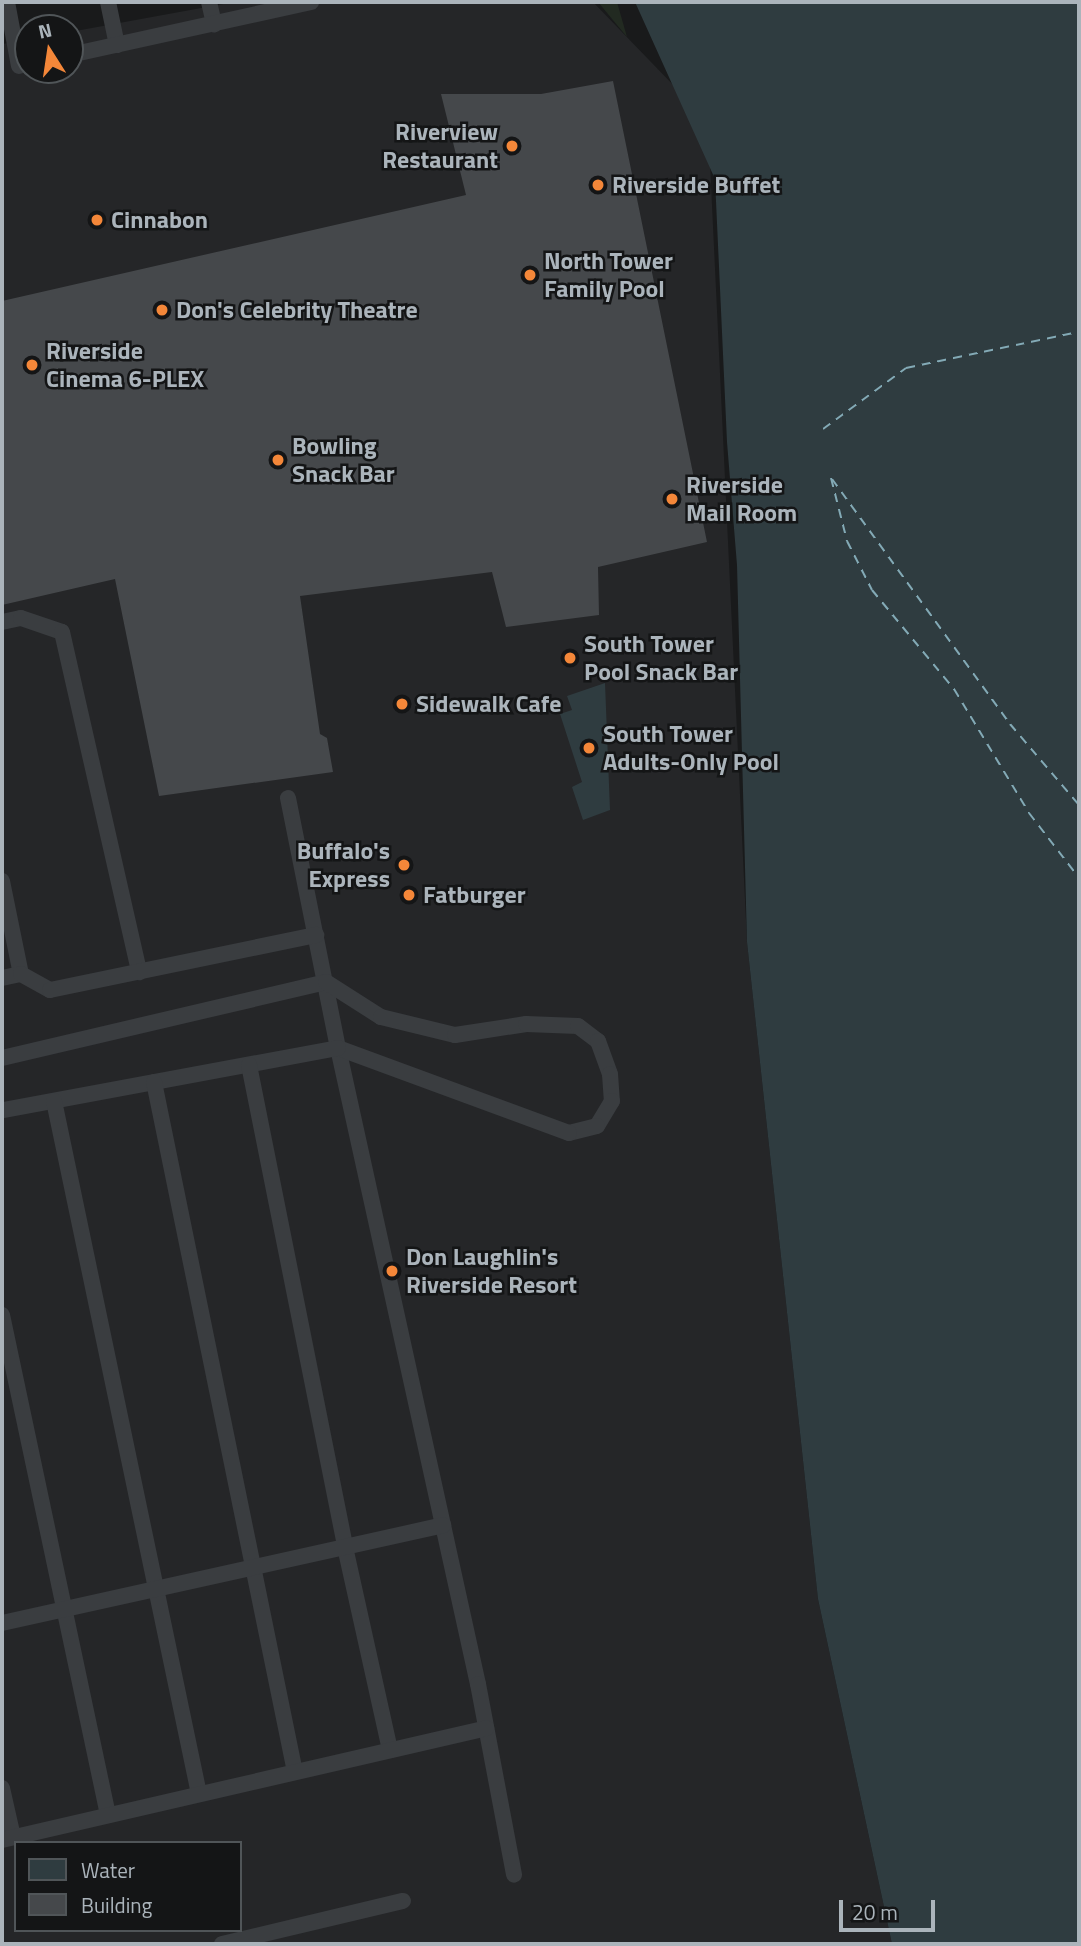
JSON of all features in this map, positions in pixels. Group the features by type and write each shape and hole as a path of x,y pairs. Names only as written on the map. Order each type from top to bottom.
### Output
{"lane":[{"path":"7,2 14,28"},
{"path":"108,2 117,45"},
{"path":"209,2 214,24"},
{"path":"84,52 304,3"},
{"path":"2,622 21,618 62,632 139,972"},
{"path":"288,798 338,1048 486,1728 514,1875"},
{"path":"2,881 21,974"},
{"path":"2,978 21,974 50,990 316,934"},
{"path":"2,1110 338,1048 569,1133 597,1126 612,1101 610,1073 597,1041 578,1026 526,1024 455,1035 381,1017 326,982 4,1056"},
{"path":"250,1065 345,1547 390,1750"},
{"path":"154,1082 251,1568 295,1772"},
{"path":"54,1101 199,1794"},
{"path":"2,1315 10,1393 64,1609 108,1815"},
{"path":"2,1623 443,1525"},
{"path":"2,1788 7,1838 486,1728"},
{"path":"222,1944 403,1901"}],"shaded area":[{"name":"Don Laughlin's Riverside Resort","path":"234,2 593,2 708,121 747,942 818,1599 892,1944 2,1944 2,44 14,42 14,84 84,84 84,29"},
{"path":"598,2 617,2 627,37"}],"water":[{"path":"635,2 1079,2 1079,1944 892,1944 818,1599 747,942 737,565 727,442 715,179"},
{"name":"South Tower Adults-Only Pool","path":"605,683 610,810 583,820 572,787 582,782 560,714 572,710 567,696"}],"building":[{"path":"613,81 707,542 598,567 599,615 506,627 492,572 300,596 320,734 327,738 333,772 159,796 115,579 2,605 2,301 466,195 441,94 541,94"}],"ferry route":[{"path":"823,429 906,368 1079,332"},
{"path":"831,478 847,541 872,590 954,689 1029,813 1079,878"},
{"path":"832,479 1010,724 1079,805"}],"place":[{"name":"Riverview Restaurant","path":"512,146"},
{"name":"Riverside Buffet","path":"598,185"},
{"name":"Cinnabon","path":"97,220"},
{"name":"North Tower Family Pool","path":"530,275"},
{"name":"Don's Celebrity Theatre","path":"162,310"},
{"name":"Riverside Cinema 6-PLEX","path":"32,365"},
{"name":"Bowling Snack Bar","path":"278,460"},
{"name":"Riverside Mail Room","path":"672,499"},
{"name":"South Tower Pool Snack Bar","path":"570,658"},
{"name":"Sidewalk Cafe","path":"402,704"},
{"name":"South Tower Adults-Only Pool","path":"589,748"},
{"name":"Buffalo's Express","path":"404,865"},
{"name":"Fatburger","path":"409,895"},
{"name":"Don Laughlin's Riverside Resort","path":"392,1271"}]}
